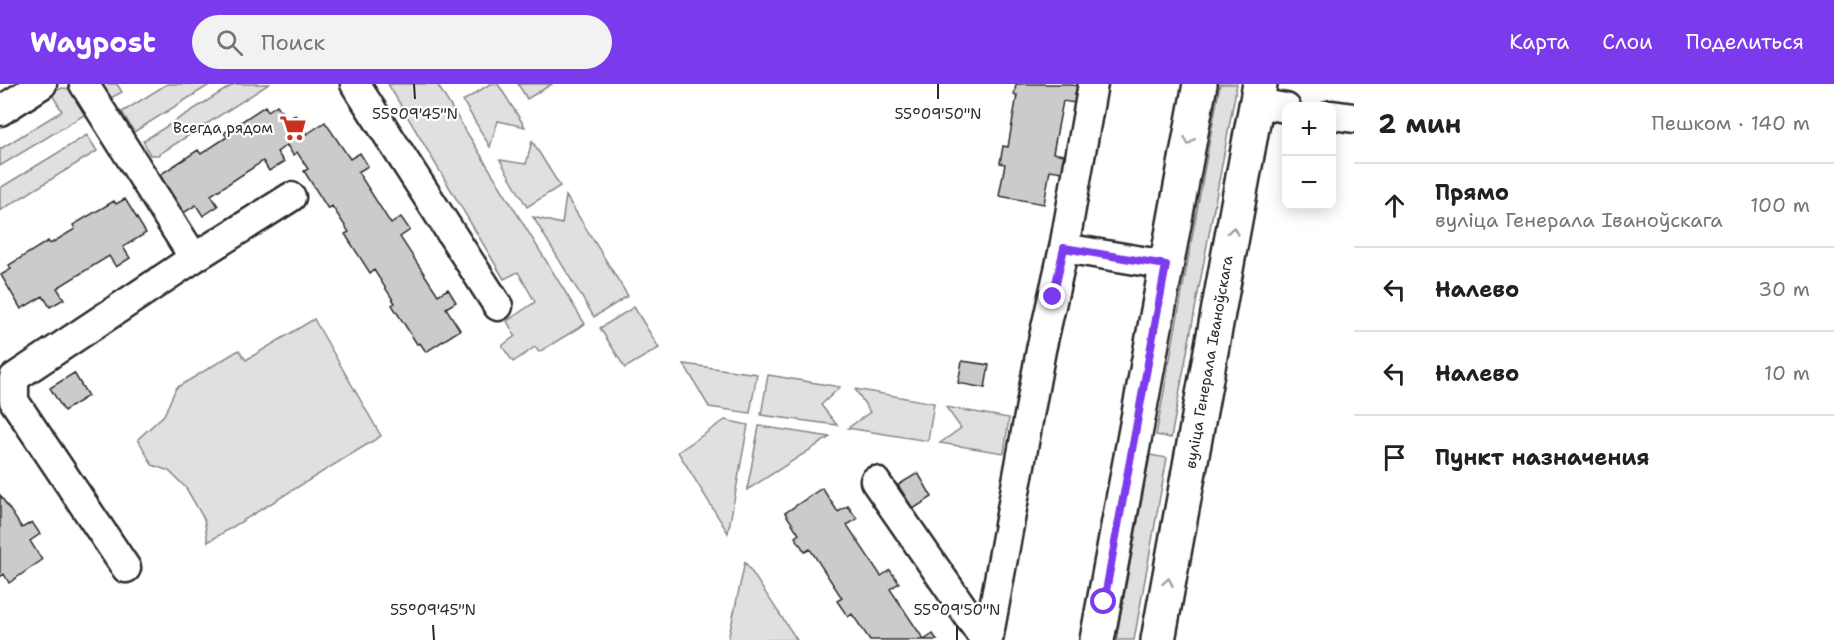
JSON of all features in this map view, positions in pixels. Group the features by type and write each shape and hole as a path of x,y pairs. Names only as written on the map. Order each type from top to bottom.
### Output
{"main road":[{"path":"1097,640 1200,84"},
{"name":"вуліца Генерала Іваноўскага","path":"1158,640 1268,98"}],"lane":[{"path":"0,111 42,84"},
{"path":"84,84 194,258"},
{"path":"355,84 498,306"},
{"path":"986,640 1041,350 1064,248 1093,84"},
{"path":"1336,116 1354,118"},
{"path":"126,568 14,401 14,378 194,258 291,197"},
{"path":"1064,248 1166,265"},
{"path":"874,481 986,640"}],"shaded area":[{"path":"98,84 117,84 122,92 107,100"},
{"path":"167,84 211,84 134,132 122,112"},
{"path":"234,84 269,84 158,155 150,155 143,141"},
{"path":"388,84 437,84 585,324 539,352 535,347 513,362 502,346 515,336 507,321 535,302 518,272 504,279"},
{"path":"490,84 498,84 525,127 498,121 490,147 463,101"},
{"path":"518,84 552,84 527,99"},
{"path":"1220,84 1237,84 1171,438 1156,435"},
{"path":"62,88 72,89 89,112 0,166 0,149 62,111 51,93"},
{"path":"87,135 97,151 0,211 0,188"},
{"path":"532,141 560,186 527,207 500,160 526,164"},
{"path":"566,196 628,296 594,317 533,217 562,224"},
{"path":"634,307 659,348 625,368 600,328"},
{"path":"314,319 381,436 208,542 204,519 186,488 169,471 152,465 138,439 164,415 176,388 239,350 246,360"},
{"path":"684,364 757,374 750,413 709,407"},
{"path":"768,375 840,387 821,405 837,425 761,415"},
{"path":"855,389 934,403 928,441 848,428 870,412"},
{"path":"946,407 1009,418 1004,453 940,443 961,428"},
{"path":"725,420 748,425 728,533 678,452"},
{"path":"759,426 830,437 747,490"},
{"path":"1150,455 1167,458 1134,640 1116,640"},
{"path":"745,562 797,640 728,640"}],"building":[{"path":"1016,84 1067,84 1077,86 1075,95 1083,96 1081,104 1063,101 1053,153 1064,155 1062,162 1070,164 1069,173 1050,170 1044,204 999,196 1005,164 1000,163 1003,146 1008,147 1017,95 1014,95"},
{"path":"277,105 287,120 295,115 307,134 325,122 350,159 360,153 368,166 358,172 391,224 401,217 410,230 400,237 438,295 448,289 456,302 446,308 460,330 426,352 420,343 417,344 392,305 395,303 374,270 370,273 345,234 349,232 332,206 328,209 304,171 308,169 297,152 293,155 287,145 277,152 284,162 269,171 263,161 211,195 218,206 203,216 196,205 182,214 158,176 198,150 201,154 227,137 224,133 265,106 268,111"},
{"path":"125,199 146,233 123,247 130,258 116,267 109,256 57,288 64,299 50,307 43,296 21,309 1,275 11,269 9,265 48,241 50,244 75,229 73,225 114,201 116,204"},
{"path":"962,361 989,365 985,388 958,383"},
{"path":"74,373 88,396 64,411 50,388"},
{"path":"918,473 932,497 913,509 898,485"},
{"path":"822,488 838,512 848,506 857,519 847,525 881,576 890,570 899,583 890,589 924,640 870,640 852,614 848,617 837,601 842,598 810,549 805,552 795,537 799,534 785,513"},
{"path":"0,495 22,528 32,522 40,534 30,541 42,560 9,583 4,574 0,577"},
{"path":"933,634 937,640 924,640"}],"place":[{"name":"Всегда рядом","path":"293,128"}],"route":[{"path":"1053,297 1064,248 1166,265 1104,602"}]}
